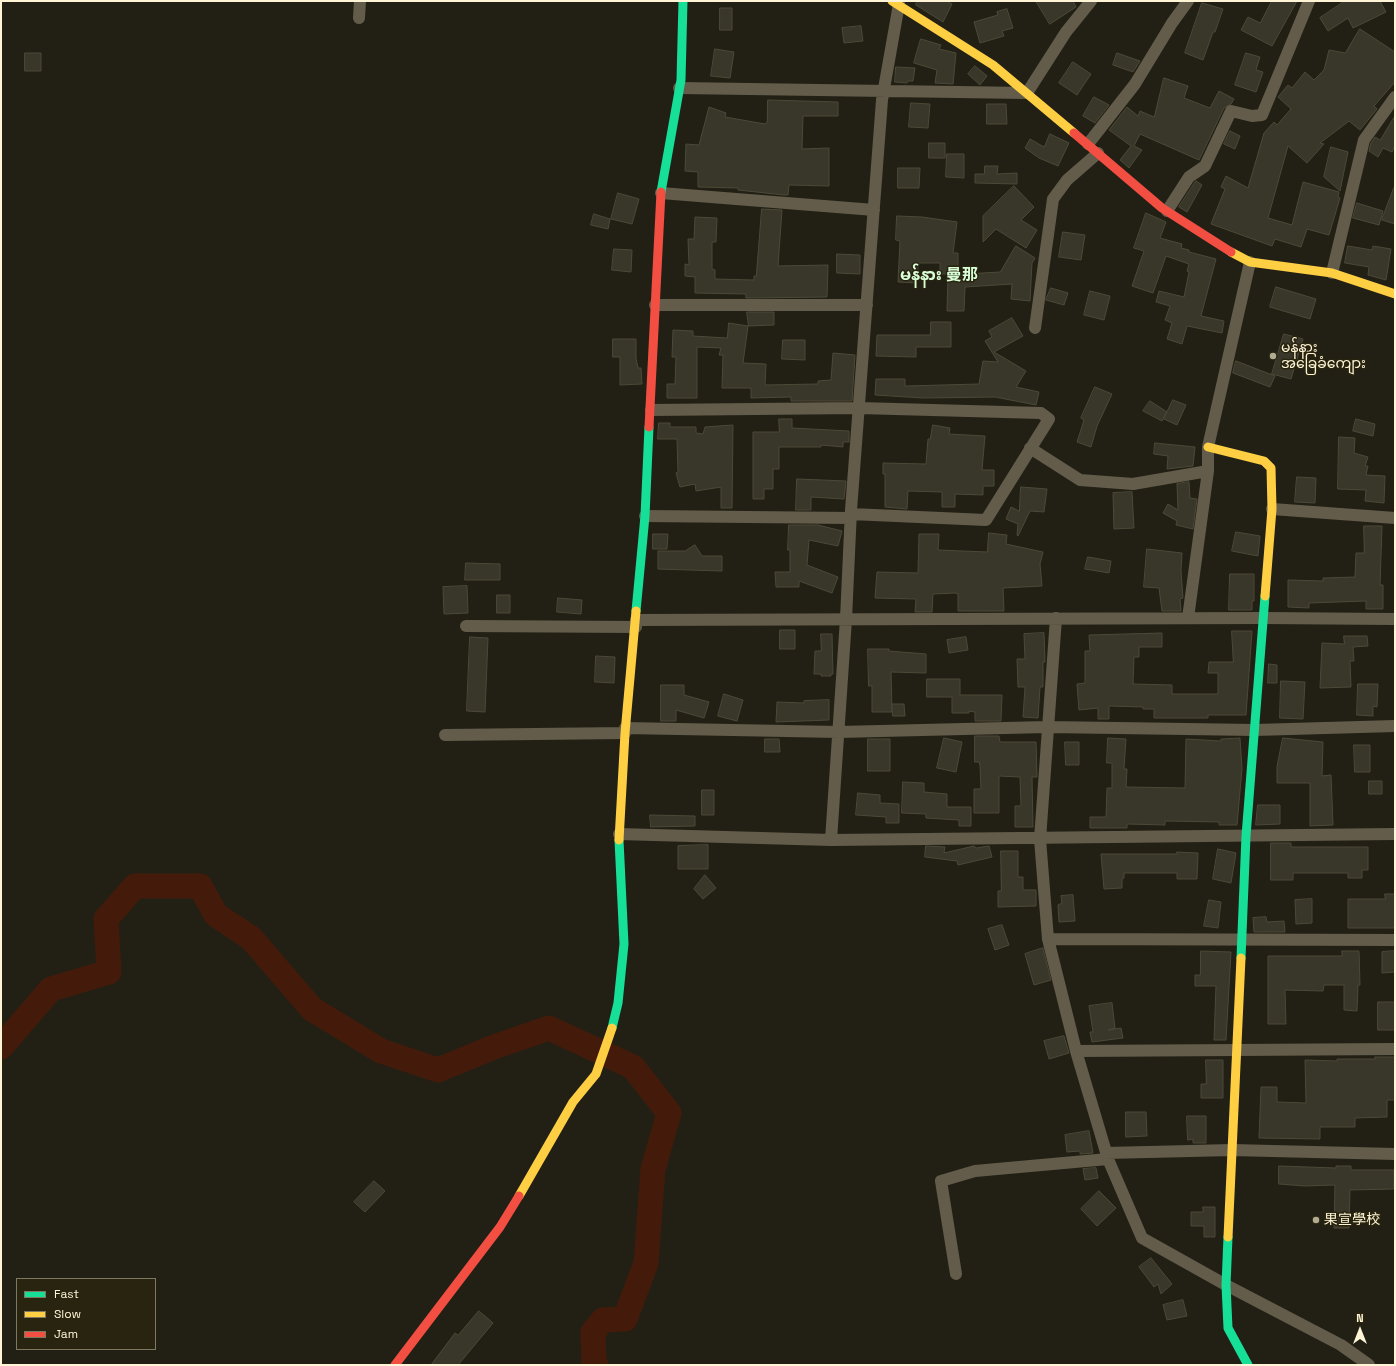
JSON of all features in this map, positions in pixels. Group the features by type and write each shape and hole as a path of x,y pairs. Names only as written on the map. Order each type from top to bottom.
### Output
{"street":[{"path":"358,18 360,1"},
{"path":"395,1365 500,1227 548,1147 572,1102 596,1074 609,1039 618,1003 624,944 619,834 625,731 636,623 644,516 662,193 681,80 683,1"},
{"path":"1088,144 1135,84 1172,23 1188,1"},
{"path":"1166,210 1189,177 1205,166 1231,111 1252,116 1262,115 1308,1"},
{"path":"831,840 846,619 851,516 882,100 895,3 993,65 1166,210 1250,262 1332,273 1395,294"},
{"path":"1027,93 1066,32 1087,3"},
{"path":"679,88 1027,93"},
{"path":"1332,273 1364,140 1395,97"},
{"path":"1035,328 1053,199 1067,180 1098,153"},
{"path":"662,193 874,210"},
{"path":"1188,618 1208,471 1208,447 1250,262"},
{"path":"655,305 867,305"},
{"path":"644,516 851,516 986,520 1049,419 1041,413 859,408 651,410"},
{"path":"1208,447 1264,461 1271,468 1272,509 1246,836 1226,1285 1228,1328 1248,1365"},
{"path":"1030,448 1080,480 1133,484 1208,471"},
{"path":"1272,509 1395,518"},
{"path":"1056,618 1040,839 1048,939 1076,1051 1107,1156 1142,1238 1226,1285 1341,1345 1369,1365"},
{"path":"466,626 846,619 1395,619"},
{"path":"445,735 625,731 839,732 1047,727 1255,730 1395,726"},
{"path":"619,834 831,840 1040,839 1395,834"},
{"path":"1048,939 1395,940"},
{"path":"1076,1051 1395,1048"},
{"path":"956,1274 941,1181 975,1171 1107,1156 1232,1150 1395,1154"}],"building":[{"path":"917,1 946,1 952,4 943,22 916,5"},
{"path":"1036,1 1073,1 1076,7 1050,24"},
{"path":"1272,1 1297,1 1272,46 1241,30 1248,17 1260,23"},
{"path":"1345,1 1380,1 1386,12 1353,28 1348,18 1328,31 1320,18"},
{"path":"1202,3 1223,9 1203,60 1185,53"},
{"path":"720,8 732,8 732,30 720,30"},
{"path":"1007,9 1013,28 1002,31 1004,36 980,43 974,22 998,15 997,12"},
{"path":"861,26 863,41 844,43 842,28"},
{"path":"1360,29 1395,52 1395,82 1374,106 1377,109 1360,130 1349,121 1320,143 1324,144 1307,163 1288,146 1268,218 1292,225 1303,182 1339,192 1338,197 1340,198 1329,235 1307,229 1301,247 1275,239 1272,246 1211,224 1225,189 1221,187 1226,176 1248,188 1264,133 1274,122 1277,125 1291,109 1278,97 1288,85 1292,88 1305,72 1314,80 1324,70 1329,50 1345,53"},
{"path":"921,39 941,45 939,49 956,53 953,84 935,83 937,70 914,63"},
{"path":"715,49 734,52 730,78 711,76"},
{"path":"25,53 41,53 41,71 25,71"},
{"path":"1117,53 1140,61 1133,72 1113,65"},
{"path":"1246,53 1260,57 1256,70 1263,72 1256,92 1235,85"},
{"path":"1073,62 1091,74 1077,95 1059,83"},
{"path":"975,66 987,76 980,85 968,74"},
{"path":"896,67 915,68 913,81 908,81 907,83 895,82"},
{"path":"1164,78 1188,86 1184,98 1210,108 1219,91 1234,99 1231,104 1224,108 1199,160 1140,134 1134,146 1142,150 1129,168 1120,160 1131,146 1109,130 1127,107 1138,116 1140,111 1154,117"},
{"path":"1094,97 1109,105 1095,123 1083,116"},
{"path":"768,100 838,102 838,116 803,116 802,149 829,148 829,186 789,185 788,195 738,190 738,188 698,187 698,172 685,171 686,144 699,145 709,107 726,113 725,117 765,124 767,122"},
{"path":"911,103 930,104 928,128 909,127"},
{"path":"987,104 1006,104 1007,124 987,124"},
{"path":"1395,116 1395,146 1392,152 1383,148 1378,157 1369,151 1371,143 1375,137 1380,140"},
{"path":"1230,131 1240,136 1235,149 1224,144"},
{"path":"1050,134 1069,143 1058,166 1039,158 1025,148 1030,139 1044,147"},
{"path":"929,143 945,143 945,158 929,158"},
{"path":"1331,147 1348,152 1340,191 1324,177"},
{"path":"947,154 964,154 964,178 946,177"},
{"path":"985,166 998,166 997,174 1017,173 1017,184 975,183 975,174 984,174"},
{"path":"898,168 920,168 919,188 898,188"},
{"path":"1196,181 1202,185 1187,212 1179,207"},
{"path":"1014,186 1034,207 1021,220 1037,230 1026,248 996,229 983,242 983,216"},
{"path":"1394,188 1395,189 1395,224 1382,220"},
{"path":"618,193 639,199 632,224 611,219"},
{"path":"1357,203 1383,211 1379,225 1353,218"},
{"path":"762,209 782,210 778,266 828,265 827,297 746,298 746,294 695,293 695,277 685,276 685,264 689,265 688,239 694,239 695,217 717,218 716,242 712,242 712,269 715,270 715,279 754,280 754,276 756,276"},
{"path":"1146,213 1166,222 1160,238 1182,244 1181,248 1189,250 1189,252 1216,259 1201,316 1224,321 1222,333 1187,326 1182,344 1167,339 1172,323 1165,320 1170,306 1156,302 1159,291 1184,297 1189,264 1166,256 1153,293 1132,286 1144,251 1134,248"},
{"path":"594,214 610,219 608,229 591,225"},
{"path":"897,216 922,217 957,222 953,253 958,253 958,274 940,274 940,263 918,263 917,283 898,282 900,241 896,240"},
{"path":"1063,232 1085,235 1081,260 1059,257"},
{"path":"1016,246 1035,258 1032,263 1030,301 1011,299 1012,284 965,287 964,311 947,311 948,275 1000,272"},
{"path":"1348,246 1372,250 1373,246 1391,249 1386,280 1368,275 1369,267 1345,263"},
{"path":"614,249 632,250 631,272 612,270"},
{"path":"837,254 860,255 860,274 837,273"},
{"path":"1276,287 1316,299 1310,319 1270,307"},
{"path":"1051,288 1068,293 1064,305 1046,300"},
{"path":"1090,291 1110,296 1104,320 1084,315"},
{"path":"747,312 774,312 774,325 749,326"},
{"path":"1012,318 1023,336 994,352 1026,371 1016,387 1039,392 1036,405 995,397 924,398 875,395 876,379 905,379 905,386 979,384 983,361 998,362 985,341 992,337 989,331"},
{"path":"931,322 951,322 951,347 916,347 916,357 876,356 877,335 930,335"},
{"path":"729,323 748,326 743,363 766,364 765,385 818,384 818,381 831,380 833,353 855,355 852,401 791,401 791,397 751,398 751,388 722,388 723,355 719,355 721,348 697,347 697,398 667,398 667,384 675,384 676,357 672,357 673,330 693,331 693,336 727,338"},
{"path":"1284,334 1303,339 1291,379 1272,374"},
{"path":"613,339 636,339 636,358 638,368 641,368 642,384 620,385 620,357 613,357"},
{"path":"783,340 805,340 805,360 782,359"},
{"path":"1236,361 1275,376 1270,387 1233,373"},
{"path":"1095,387 1112,394 1097,426 1091,447 1077,442 1084,420 1081,418"},
{"path":"1173,400 1186,405 1177,425 1164,419"},
{"path":"1150,401 1167,412 1162,421 1143,411"},
{"path":"779,419 792,419 792,428 849,431 849,442 843,442 843,447 821,445 821,447 779,447 779,469 773,469 773,489 764,489 764,499 753,499 753,432 779,432"},
{"path":"1356,419 1375,424 1373,436 1353,431"},
{"path":"659,423 670,423 670,427 696,427 696,433 703,434 705,427 733,425 732,508 721,508 721,487 696,491 695,484 680,487 676,473 678,472 677,439 658,439"},
{"path":"933,425 950,428 949,434 985,436 982,470 994,470 994,486 983,486 983,495 955,494 955,507 942,507 942,492 908,491 907,509 885,507 885,474 883,474 883,463 926,464 928,439 930,439"},
{"path":"1339,437 1355,438 1354,453 1368,457 1365,466 1368,466 1366,475 1385,476 1384,503 1365,501 1366,490 1338,489"},
{"path":"1155,443 1195,447 1193,466 1167,469 1168,456 1154,454"},
{"path":"1297,477 1316,478 1315,503 1295,502"},
{"path":"797,479 846,481 844,499 811,497 811,510 796,510"},
{"path":"1189,482 1190,498 1197,499 1193,529 1176,525 1177,521 1163,513 1168,504 1178,510 1177,484"},
{"path":"1021,487 1047,489 1044,512 1030,511 1018,536 1018,524 1006,519 1011,507 1019,511"},
{"path":"1132,492 1134,528 1114,529 1113,493"},
{"path":"789,525 818,525 842,531 838,546 809,540 807,565 838,577 832,593 799,581 799,587 776,587 775,572 790,572 790,550 788,550"},
{"path":"1364,526 1382,526 1380,585 1383,585 1383,609 1366,609 1366,601 1309,603 1309,608 1288,607 1288,580 1323,581 1323,578 1355,577 1356,553 1364,553"},
{"path":"1236,532 1260,536 1258,556 1232,551"},
{"path":"989,533 1007,535 1006,544 1043,552 1040,564 1042,586 1003,588 1004,611 958,611 958,594 955,593 933,594 932,612 915,612 916,599 875,598 877,572 918,573 919,534 939,534 938,550 987,552"},
{"path":"653,534 668,534 667,549 653,549"},
{"path":"695,545 702,556 722,556 722,571 658,569 658,551 685,551"},
{"path":"1147,549 1182,553 1181,571 1183,598 1180,599 1181,611 1162,611 1159,588 1144,587"},
{"path":"1088,557 1111,561 1109,573 1085,569"},
{"path":"466,563 500,564 500,580 465,580"},
{"path":"1230,574 1254,574 1254,601 1252,601 1252,610 1229,610"},
{"path":"467,586 468,613 444,614 443,587"},
{"path":"497,595 510,595 510,613 497,613"},
{"path":"558,598 582,600 581,614 557,612"},
{"path":"780,630 795,630 795,649 780,649"},
{"path":"1232,631 1252,631 1246,715 1208,715 1208,718 1154,718 1154,709 1143,709 1143,707 1109,706 1109,719 1098,719 1098,708 1079,710 1077,684 1085,683 1085,651 1090,651 1089,635 1162,633 1162,647 1139,647 1139,657 1134,657 1133,684 1172,685 1172,694 1218,694 1218,673 1208,673 1209,662 1233,662"},
{"path":"1044,633 1045,662 1043,662 1043,687 1040,687 1038,718 1023,717 1025,687 1018,687 1017,659 1025,659 1024,634"},
{"path":"821,634 832,634 833,674 831,674 831,676 814,674 815,651 821,651"},
{"path":"1344,636 1367,636 1368,646 1353,647 1354,661 1350,661 1351,687 1320,688 1322,643 1344,644"},
{"path":"470,637 488,638 485,712 467,711"},
{"path":"966,637 968,650 949,653 947,640"},
{"path":"868,649 889,649 889,651 926,654 926,673 891,672 892,712 872,712 872,686 869,686"},
{"path":"596,656 615,657 614,683 595,682"},
{"path":"1269,664 1277,665 1277,683 1268,683"},
{"path":"927,679 960,679 960,695 1002,695 1001,721 975,721 975,712 969,711 969,713 952,713 952,697 927,697"},
{"path":"1281,681 1305,682 1303,719 1280,718"},
{"path":"1358,684 1378,684 1377,707 1373,706 1373,716 1357,715"},
{"path":"661,685 684,685 684,695 709,702 704,718 676,710 676,721 661,721"},
{"path":"724,694 743,700 737,721 718,716"},
{"path":"829,700 829,720 776,722 777,702 804,703 804,701"},
{"path":"892,704 904,704 905,716 893,716"},
{"path":"975,736 999,736 1000,742 1036,742 1037,777 1032,777 1033,827 1015,827 1015,806 1021,806 1020,777 999,776 999,813 974,813 974,789 981,789 980,765 979,762 975,762"},
{"path":"944,738 962,742 956,772 937,768"},
{"path":"1108,738 1126,739 1124,769 1127,769 1126,787 1185,788 1186,739 1221,741 1221,739 1240,738 1242,769 1237,825 1219,825 1219,822 1165,821 1165,825 1127,824 1127,828 1090,828 1090,817 1106,817 1107,788 1112,788 1112,763 1107,763"},
{"path":"1283,738 1323,742 1322,776 1331,775 1333,825 1310,826 1310,783 1277,783 1277,767"},
{"path":"765,739 779,739 780,752 765,752"},
{"path":"868,739 890,739 890,771 868,771"},
{"path":"1065,742 1079,742 1079,765 1066,765"},
{"path":"1354,745 1370,745 1370,772 1355,772"},
{"path":"1369,781 1382,781 1382,794 1369,794"},
{"path":"903,782 924,783 924,792 947,794 947,807 971,807 971,826 959,826 959,820 926,818 926,814 902,813"},
{"path":"702,790 714,790 714,815 702,815"},
{"path":"858,793 880,795 880,803 899,804 899,823 886,823 886,817 856,815"},
{"path":"1258,805 1280,805 1280,824 1256,825"},
{"path":"650,815 695,816 695,826 651,827"},
{"path":"1271,843 1291,843 1291,847 1368,847 1368,870 1362,870 1362,878 1348,878 1348,873 1293,873 1293,880 1271,880"},
{"path":"708,845 708,869 678,869 678,846"},
{"path":"926,846 945,847 944,853 974,846 976,848 989,846 992,857 958,865 957,861 925,857"},
{"path":"1218,849 1236,853 1231,883 1213,879"},
{"path":"1001,851 1018,851 1018,877 1023,877 1023,890 1036,890 1036,906 998,907 998,891 1001,891"},
{"path":"1177,852 1198,853 1197,879 1177,879 1177,873 1124,873 1122,888 1104,889 1101,854 1177,854"},
{"path":"705,875 716,888 703,899 694,889"},
{"path":"1385,894 1395,894 1395,928 1348,928 1348,899 1385,899"},
{"path":"1073,895 1075,921 1059,922 1058,905 1062,903 1061,896"},
{"path":"1312,899 1312,923 1296,924 1295,900"},
{"path":"1209,900 1221,902 1218,928 1204,926"},
{"path":"1266,917 1267,922 1284,921 1285,932 1254,932 1253,918"},
{"path":"1002,925 1009,945 995,950 988,929"},
{"path":"1043,948 1051,980 1034,985 1025,954"},
{"path":"1201,951 1231,952 1226,1040 1214,1040 1216,986 1195,986 1195,975 1200,975"},
{"path":"1342,951 1359,951 1360,985 1358,985 1357,1011 1344,1010 1344,985 1324,985 1323,991 1285,990 1286,1024 1268,1024 1268,956 1342,956"},
{"path":"1395,951 1395,972 1382,973 1382,952"},
{"path":"1378,1002 1395,1002 1395,1030 1378,1030"},
{"path":"1112,1003 1115,1028 1108,1030 1121,1028 1123,1038 1092,1042 1090,1032 1093,1032 1089,1006"},
{"path":"1064,1036 1069,1053 1049,1059 1044,1041"},
{"path":"1375,1057 1395,1057 1395,1100 1387,1100 1387,1117 1355,1118 1355,1127 1320,1127 1320,1139 1259,1138 1261,1087 1277,1087 1277,1102 1306,1103 1305,1060 1337,1061 1337,1059 1375,1059"},
{"path":"1206,1060 1223,1060 1223,1098 1201,1098 1201,1084 1206,1084"},
{"path":"1126,1112 1146,1112 1147,1136 1126,1137"},
{"path":"1187,1116 1206,1116 1206,1143 1193,1143 1193,1139 1188,1140"},
{"path":"1089,1131 1093,1153 1080,1154 1080,1151 1067,1152 1065,1135"},
{"path":"1279,1166 1336,1168 1336,1166 1351,1166 1351,1170 1394,1170 1394,1189 1350,1190 1349,1228 1334,1228 1335,1185 1305,1186 1279,1184"},
{"path":"1096,1168 1098,1178 1085,1180 1083,1169"},
{"path":"374,1181 385,1191 365,1212 354,1202"},
{"path":"1099,1191 1116,1208 1097,1226 1081,1209"},
{"path":"1203,1207 1215,1207 1215,1237 1204,1237 1204,1226 1191,1226 1191,1212 1203,1212"},
{"path":"1151,1258 1172,1284 1161,1294 1158,1284 1154,1287 1139,1267"},
{"path":"1183,1300 1187,1316 1167,1320 1163,1305"},
{"path":"479,1311 493,1323 458,1365 431,1365 455,1333 458,1335"}],"waterway":[{"path":"1,1047 51,989 109,972 106,919 135,886 200,886 216,915 251,938 312,1009 381,1051 438,1070 494,1047 549,1028 633,1067 669,1113 653,1169 646,1263 625,1319 603,1320 593,1332 594,1363 596,1365"}],"traffic: fast":[{"path":"661,192 681,80 683,1"},
{"path":"636,611 645,516 649,427"},
{"path":"1241,958 1246,836 1265,596"},
{"path":"612,1028 618,1003 624,944 619,840"},
{"path":"1228,1237 1226,1285 1228,1328 1248,1365"}],"traffic: slow":[{"path":"892,1 993,65 1074,133"},
{"path":"1231,252 1250,262 1332,273 1395,294"},
{"path":"1208,447 1264,461 1271,468 1272,509 1265,596"},
{"path":"619,840 625,733 636,611"},
{"path":"1228,1237 1241,958"},
{"path":"519,1196 573,1102 596,1074 612,1028"}],"traffic: jam":[{"path":"1074,133 1162,208 1231,252"},
{"path":"649,427 661,192"},
{"path":"395,1365 500,1227 519,1196"}],"place":[{"name":"မန်နား အခြေခံကျေား","path":"1273,356"},
{"name":"果宣學校","path":"1316,1220"}],"district":[{"name":"မန်နား 曼那","path":"939,276"}]}
